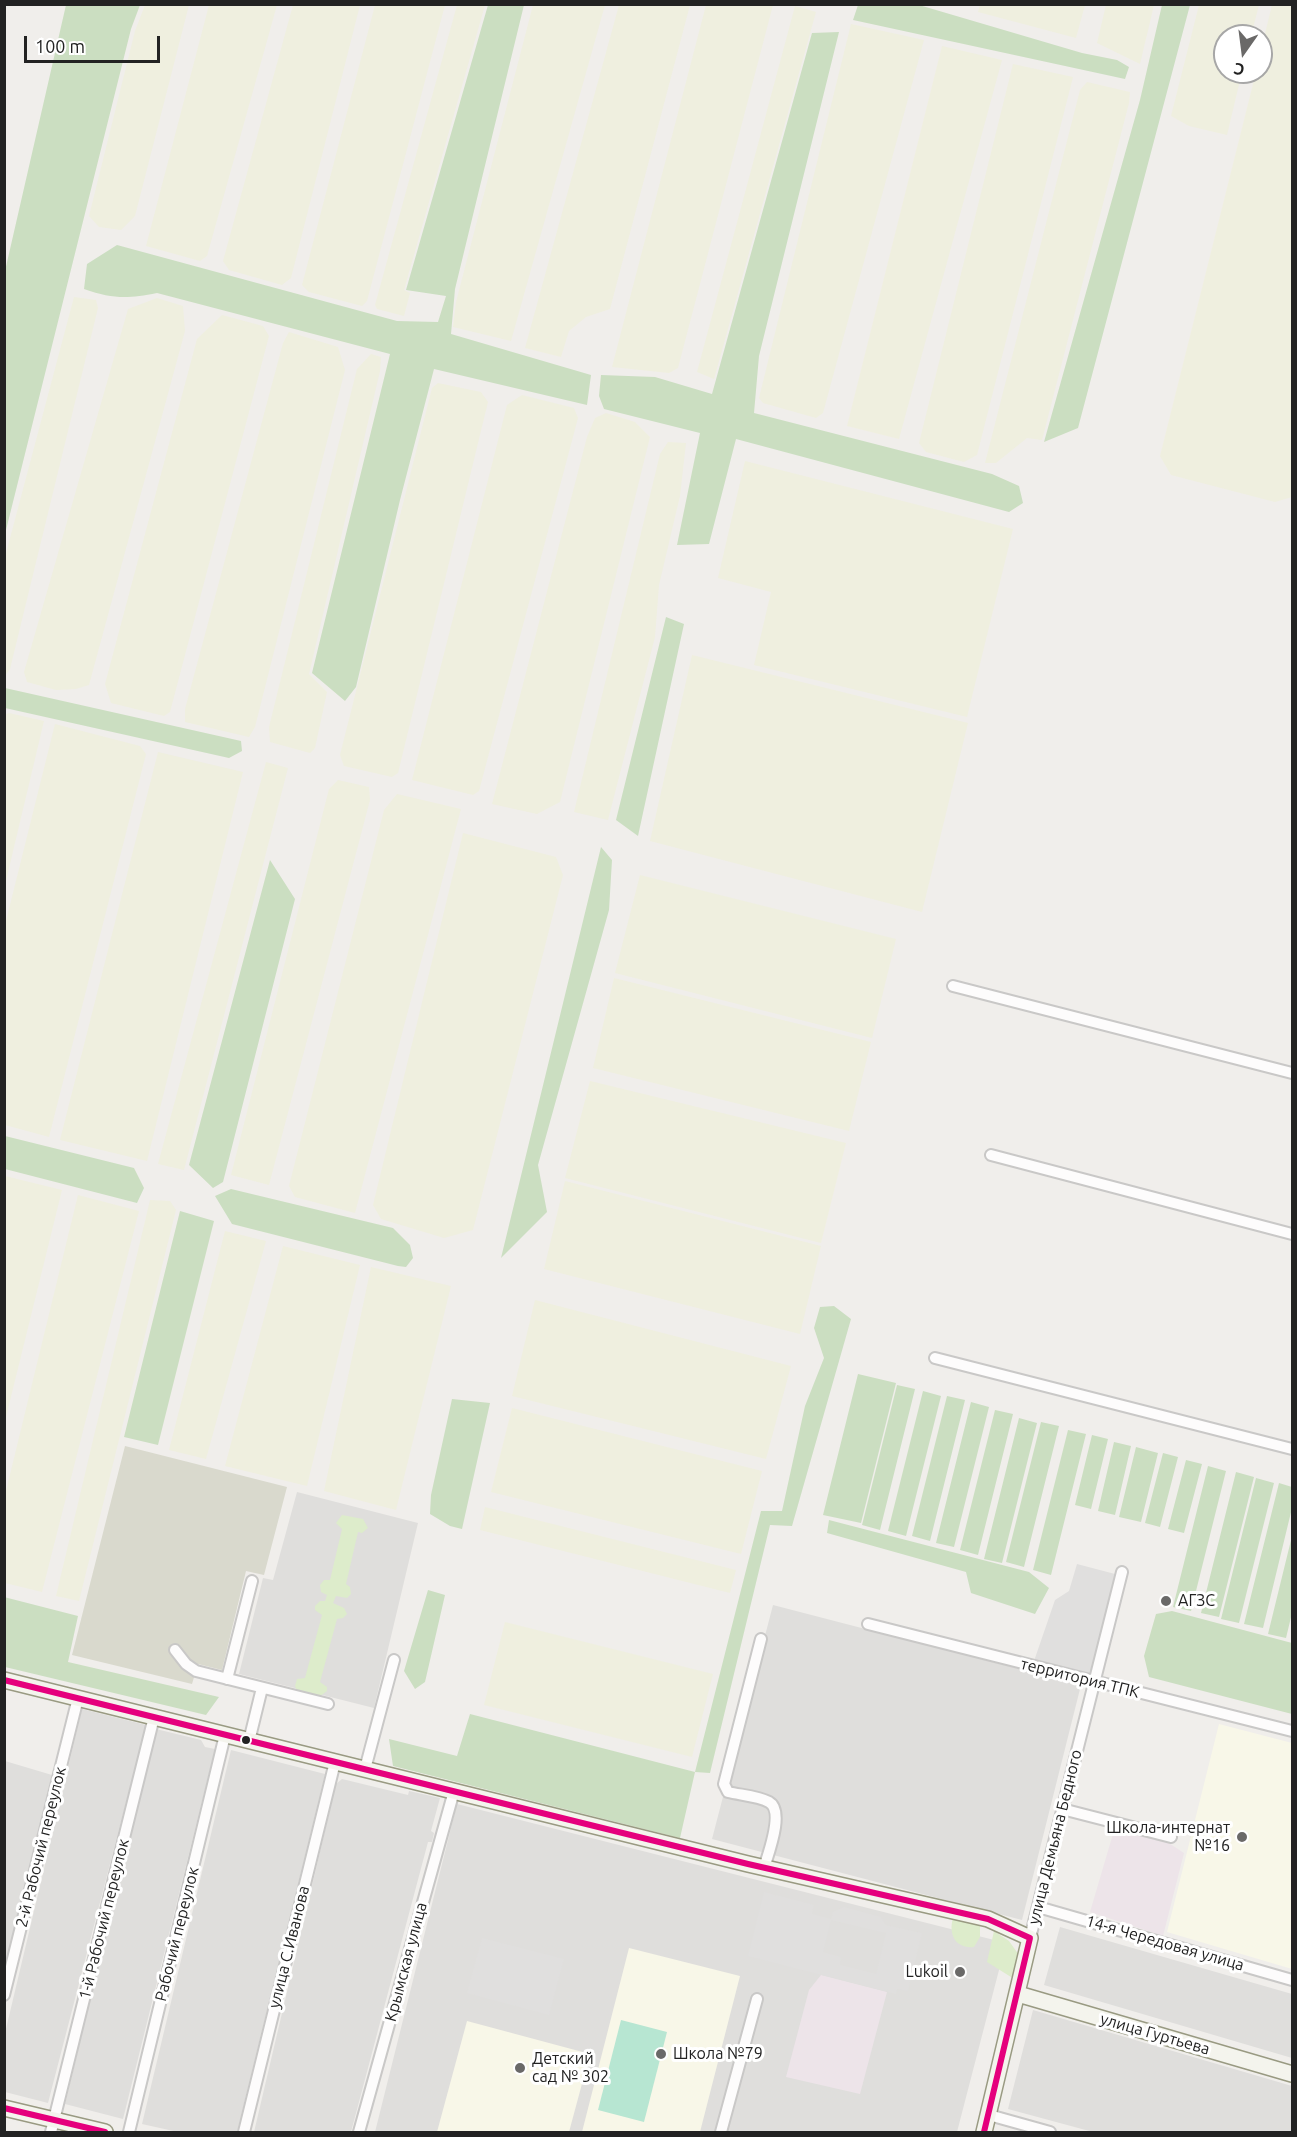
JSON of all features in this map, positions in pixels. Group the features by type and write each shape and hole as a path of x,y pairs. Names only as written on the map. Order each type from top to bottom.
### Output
{"main road":[{"path":"4,1680 764,1868 987,1919 1030,1938"},
{"name":"улица Демьяна Бедного","path":"984,2133 1030,1938"},
{"name":"улица Гуртьева","path":"1018,1994 1293,2074"},
{"path":"4,2108 53,2126 105,2133"}],"street":[{"path":"953,986 1293,1073"},
{"path":"991,1155 1293,1234"},
{"path":"935,1358 1293,1449"},
{"name":"улица Демьяна Бедного","path":"1030,1938 1122,1572"},
{"path":"227,1679 252,1581"},
{"name":"территория ТПК","path":"868,1624 1293,1731"},
{"path":"761,1639 724,1784 728,1792 770,1802 776,1810 776,1824 764,1868"},
{"path":"175,1650 186,1664 196,1671 328,1704"},
{"path":"365,1769 394,1660"},
{"path":"249,1741 262,1688"},
{"name":"2-й Рабочий переулок","path":"4,1995 78,1698"},
{"name":"1-й Рабочий переулок","path":"53,2126 154,1717"},
{"name":"Рабочий переулок","path":"129,2133 225,1735"},
{"name":"улица С.Иванова","path":"244,2133 335,1762"},
{"name":"Крымская улица","path":"360,2133 453,1791"},
{"path":"1062,1809 1172,1837"},
{"name":"14-я Чередовая улица","path":"1038,1907 1293,1980"},
{"path":"721,2133 757,1999"},
{"path":"989,2115 1050,2133"}],"shaded area":[{"path":"125,1446 287,1487 264,1575 246,1571 222,1670 198,1664 192,1684 72,1655"},
{"path":"297,1492 418,1523 374,1708 239,1674 263,1578 273,1580"},
{"path":"1077,1564 1115,1574 1090,1674 1034,1661 1055,1600 1069,1591"},
{"path":"773,1605 1081,1685 1022,1920 712,1839"},
{"path":"82,1709 146,1725 48,2103 5,2092 5,2033"},
{"name":"Школа-интернат №16","path":"1219,1724 1292,1743 1292,1969 1167,1932"},
{"path":"156,1729 201,1740 205,1747 215,1749 123,2119 65,2104"},
{"path":"231,1750 325,1774 237,2132 178,2132 142,2124"},
{"path":"4,1761 52,1775 5,1966"},
{"path":"342,1779 408,1795 409,1791 440,1798 431,1831 434,1833 432,1842 428,1842 351,2132 254,2132 336,1784"},
{"path":"457,1804 1006,1943 957,2132 375,2132"},
{"path":"1115,1827 1161,1838 1184,1853 1163,1936 1090,1912"},
{"path":"764,1892 814,1905 812,1914 831,1919 833,1912 844,1907 881,1917 886,1925 922,1933 908,1991 897,1989 896,1994 748,1956","holes":["831,1920 886,1933 876,1974 840,1965 841,1957 823,1952"]},
{"path":"1060,1927 1292,1994 1292,2058 1044,1985"},
{"path":"482,1938 564,1959 549,2015 467,1993"},
{"name":"Школа №79","path":"629,1948 740,1976 700,2132 582,2132"},
{"path":"821,1975 887,1992 860,2094 786,2077 809,1990"},
{"path":"1033,2010 1292,2086 1292,2132 1093,2132 1008,2109"},
{"name":"Детский сад № 302","path":"467,2021 590,2054 569,2132 437,2132"}],"green space":[{"path":"980,4 1085,5 1076,38 978,12"},
{"path":"66,5 140,5 131,29 5,534 5,271"},
{"path":"145,5 189,5 135,216 121,230 99,227 89,216 135,31"},
{"path":"209,5 277,5 207,256 200,261 146,246"},
{"path":"293,5 360,5 291,278 282,285 229,270 223,261"},
{"path":"375,5 445,5 367,301 362,306 309,292 302,285"},
{"path":"457,5 485,5 404,290 410,293 404,316 377,309 375,305"},
{"path":"488,5 524,5 455,289 451,334 591,375 587,405 434,369 400,500 356,687 345,701 312,673 390,354 157,293 120,297 94,292 84,289 87,264 117,245 397,321 438,322 446,296 406,290"},
{"path":"533,5 605,5 511,341 453,327 456,302"},
{"path":"619,5 690,5 610,309 586,317 569,331 561,357 525,348"},
{"path":"706,5 773,5 678,368 669,373 612,367"},
{"path":"858,5 919,5 1082,53 1117,60 1129,67 1125,79 853,20"},
{"path":"1106,5 1154,5 1140,64 1097,43"},
{"path":"1162,5 1190,5 1078,428 1044,442 1140,100"},
{"path":"1199,5 1259,5 1254,24 1213,24 1213,84 1239,84 1227,135 1189,126 1171,116"},
{"path":"1272,5 1292,5 1292,497 1275,502 1171,475 1160,456 1253,84 1273,84 1273,24 1267,24"},
{"path":"795,6 816,12 714,379 697,372"},
{"path":"851,24 924,40 823,413 816,418 763,403 759,398"},
{"path":"839,32 759,356 754,413 992,474 1019,486 1023,503 1009,512 736,439 709,544 677,545 700,433 604,409 599,396 601,375 655,377 712,394 812,33"},
{"path":"942,46 1002,60 899,439 847,426"},
{"path":"1013,64 1073,77 977,455 964,462 926,452 919,443"},
{"path":"1087,82 1130,92 1129,103 1042,440 1027,438 996,463 985,463 1080,90"},
{"path":"74,297 96,300 98,308 10,669 5,676 5,557"},
{"path":"157,298 183,306 185,331 89,685 76,689 56,690 27,682 24,672 128,309"},
{"path":"222,315 263,326 269,336 170,712 164,716 111,703 105,684 197,339"},
{"path":"289,332 338,347 345,370 255,727 249,737 185,722 185,709 283,343"},
{"path":"371,354 381,357 380,371 309,674 327,692 315,748 310,753 270,742 269,727 357,369"},
{"path":"438,383 481,392 488,402 398,773 392,777 344,766 340,755 432,388"},
{"path":"522,395 574,408 578,418 479,791 473,795 412,780 507,405"},
{"path":"606,413 635,422 650,437 560,802 537,814 492,804 587,437 595,418"},
{"path":"668,442 686,443 680,496 659,585 655,637 608,820 574,812 660,454"},
{"path":"745,461 1013,529 967,717 754,665 771,592 718,578"},
{"path":"666,617 684,624 638,836 616,820"},
{"path":"692,655 968,723 922,912 650,841"},
{"path":"5,688 241,741 242,751 229,758 5,708"},
{"path":"9,713 44,721 5,885 4,715"},
{"path":"55,724 140,746 146,754 49,1137 5,1125 4,929"},
{"path":"158,752 243,772 147,1161 60,1140"},
{"path":"266,762 288,768 184,1170 158,1164"},
{"path":"338,780 369,787 370,800 269,1185 231,1175 329,789"},
{"path":"397,794 461,809 355,1213 295,1197 289,1186 384,810"},
{"path":"463,833 556,857 563,875 473,1230 444,1238 381,1219 373,1205"},
{"path":"601,847 612,860 609,910 538,1165 547,1212 501,1258"},
{"path":"270,860 295,899 223,1182 213,1188 189,1165"},
{"path":"640,875 896,939 872,1038 615,973"},
{"path":"614,978 871,1042 849,1131 593,1068"},
{"path":"590,1081 846,1143 821,1243 565,1178"},
{"path":"5,1136 134,1168 144,1188 137,1203 5,1169"},
{"path":"4,1176 62,1190 5,1421"},
{"path":"565,1181 821,1246 800,1334 544,1269"},
{"path":"231,1189 393,1228 410,1245 413,1258 406,1267 398,1266 232,1224 215,1196"},
{"path":"78,1195 139,1211 42,1592 5,1583 5,1495"},
{"path":"150,1200 170,1201 176,1210 79,1601 56,1596"},
{"path":"180,1211 214,1221 158,1445 124,1437"},
{"path":"225,1231 266,1241 206,1459 169,1450"},
{"path":"283,1246 360,1265 307,1486 225,1466"},
{"path":"371,1267 451,1286 396,1510 324,1491"},
{"path":"535,1300 791,1366 766,1459 512,1396"},
{"path":"834,1306 851,1319 792,1526 770,1525 710,1773 695,1772 761,1511 782,1511 805,1406 824,1358 814,1328 820,1307"},
{"path":"858,1374 896,1383 861,1523 823,1515"},
{"path":"897,1385 915,1389 880,1530 862,1525"},
{"path":"923,1391 941,1396 906,1536 888,1531"},
{"path":"947,1396 965,1400 930,1541 912,1536"},
{"path":"452,1399 490,1403 462,1529 450,1526 430,1514 431,1495"},
{"path":"971,1402 989,1407 954,1547 936,1543"},
{"path":"512,1408 762,1471 741,1554 491,1492"},
{"path":"995,1410 1013,1414 978,1555 960,1550"},
{"path":"1019,1418 1037,1423 1002,1563 984,1559"},
{"path":"1041,1422 1059,1426 1024,1567 1006,1562"},
{"path":"1068,1430 1086,1434 1051,1575 1033,1570"},
{"path":"1092,1435 1108,1439 1091,1509 1075,1505"},
{"path":"1114,1442 1131,1446 1115,1515 1098,1511"},
{"path":"1136,1447 1158,1453 1141,1522 1119,1517"},
{"path":"1163,1453 1178,1457 1160,1527 1145,1523"},
{"path":"1186,1460 1202,1464 1184,1533 1168,1529"},
{"path":"1208,1466 1226,1471 1191,1611 1173,1607"},
{"path":"1236,1472 1254,1477 1219,1617 1201,1613"},
{"path":"1256,1478 1274,1483 1239,1623 1221,1619"},
{"path":"1279,1483 1292,1487 1292,1508 1263,1628 1244,1624"},
{"path":"485,1507 736,1570 730,1593 480,1530"},
{"path":"342,1515 363,1519 368,1528 362,1533 358,1532 346,1584 350,1587 351,1594 347,1598 336,1596 333,1603 344,1608 347,1614 337,1619 320,1682 327,1687 327,1691 319,1697 297,1691 295,1686 297,1679 305,1678 322,1615 315,1610 315,1606 320,1601 325,1601 327,1595 321,1592 320,1585 324,1580 330,1580 342,1529 336,1523"},
{"path":"829,1520 1029,1572 1049,1588 1035,1614 971,1593 966,1572 827,1533"},
{"path":"1292,1536 1292,1613 1286,1638 1268,1634"},
{"path":"428,1590 445,1595 425,1682 415,1689 404,1671"},
{"path":"4,1597 78,1616 68,1662 219,1697 206,1715 5,1667"},
{"path":"1172,1611 1292,1643 1292,1714 1149,1677 1144,1656 1156,1614"},
{"path":"505,1622 713,1674 692,1757 484,1705"},
{"path":"470,1714 695,1772 680,1838 393,1766 389,1739 457,1756"},
{"path":"953,1918 980,1925 980,1937 974,1947 962,1946 955,1940 952,1930"},
{"path":"994,1931 1009,1941 1019,1955 1016,1976 1011,1977 987,1962"},
{"path":"621,2020 667,2032 644,2122 598,2110"}],"transit line":[{"path":"4,1680 748,1864 988,1919 1030,1938 984,2132"},
{"path":"4,2108 105,2132"}],"place":[{"name":"АГЗС","path":"1166,1601"},
{"name":"Школа-интернат №16","path":"1242,1837"},
{"name":"Lukoil","path":"960,1972"},
{"name":"Школа №79","path":"661,2054"},
{"name":"Детский сад № 302","path":"520,2068"}]}
